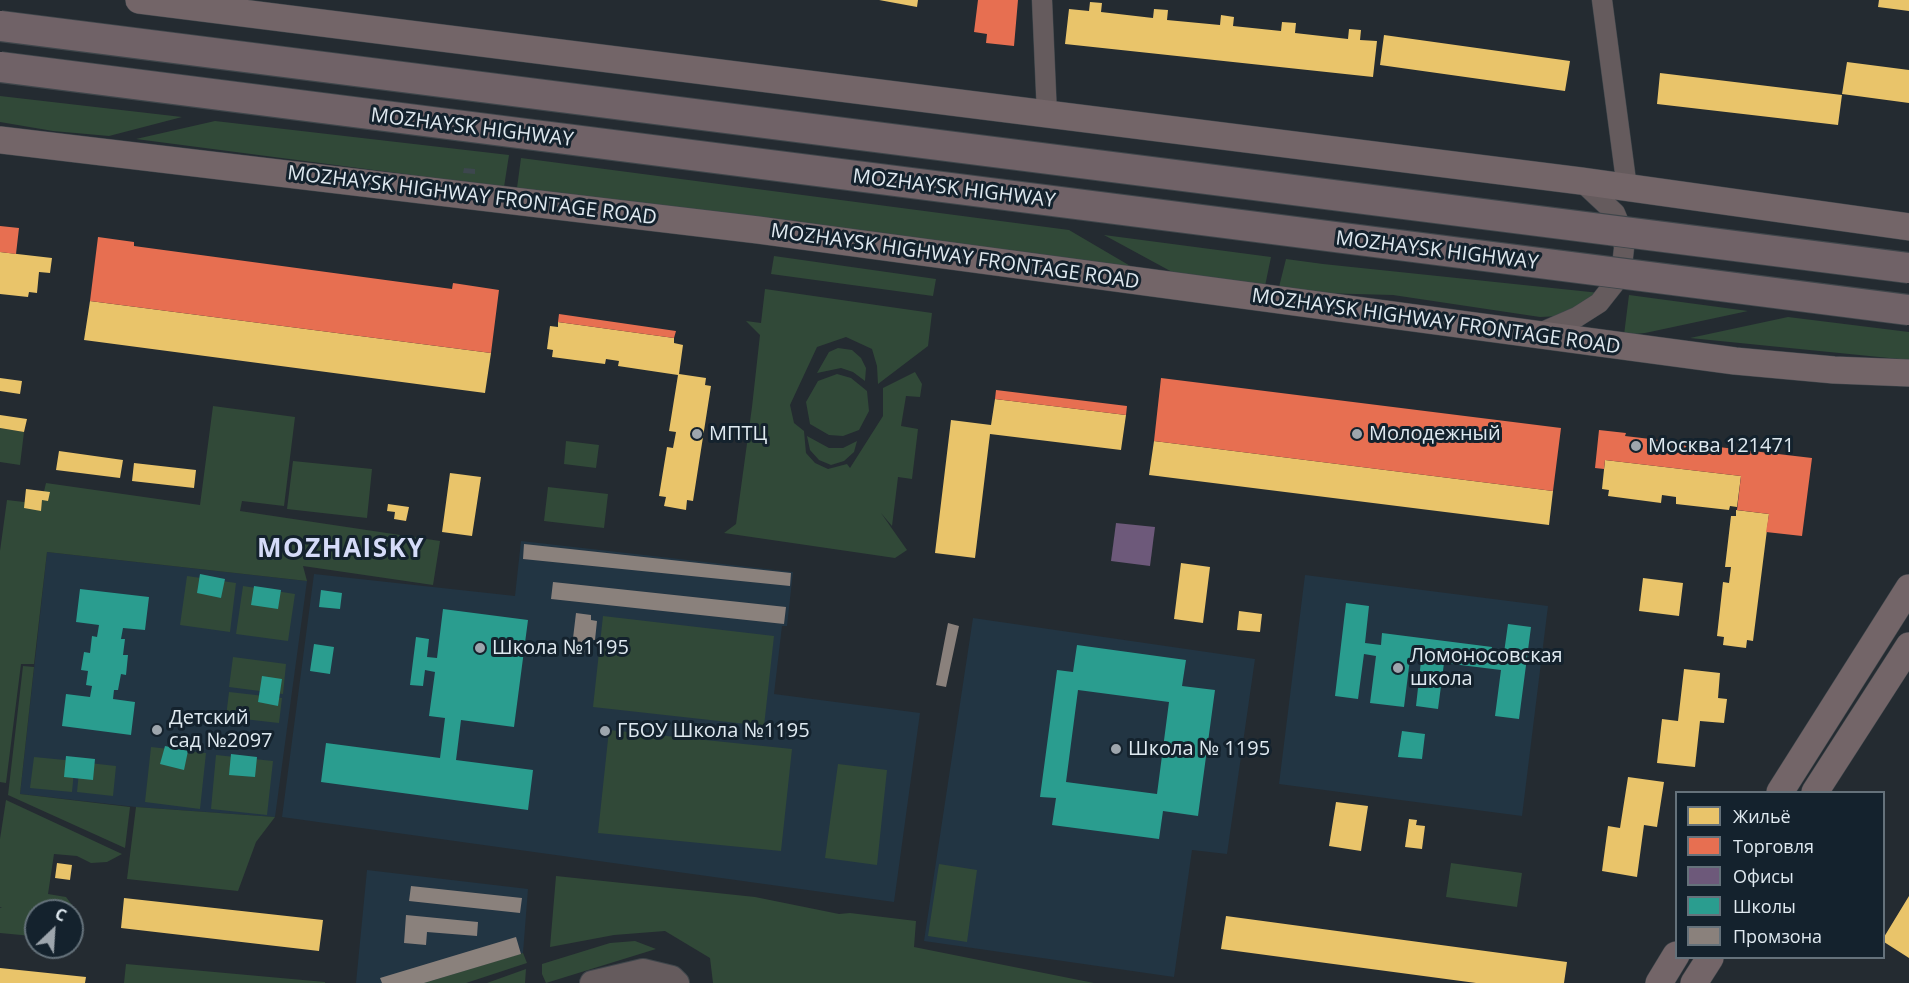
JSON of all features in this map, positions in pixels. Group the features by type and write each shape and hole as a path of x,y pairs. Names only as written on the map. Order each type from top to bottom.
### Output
{"main road":[{"path":"139,0 1581,181 1909,226"},
{"name":"MOZHAYSK HIGHWAY","path":"0,26 1909,268"},
{"name":"MOZHAYSK HIGHWAY","path":"0,67 1909,310"},
{"name":"MOZHAYSK HIGHWAY FRONTAGE ROAD","path":"0,140 758,230 1735,361 1834,370 1909,373"},
{"path":"1781,791 1909,588"},
{"path":"1816,791 1909,646"},
{"path":"1659,983 1675,959"},
{"path":"1694,983 1709,959"}],"street":[{"path":"1042,0 1047,115"},
{"path":"1602,0 1627,188"},
{"path":"1538,334 1576,317 1599,303 1614,284 1622,266 1624,249 1622,230 1615,213 1581,181"},
{"path":"592,983 643,971 672,978 676,983"}],"shaded area":[{"name":"ГБОУ Школа №1195","path":"521,541 793,572 787,626 782,626 774,694 920,713 894,902 282,817 314,574 515,596"},
{"name":"Детский сад №2097","path":"47,552 307,581 275,817 136,807 20,794"},
{"path":"1305,575 1548,606 1522,816 1279,784"},
{"path":"973,618 1255,659 1227,854 1192,850 1174,977 924,941"},
{"path":"367,870 528,889 523,953 426,983 356,983"}],"green space":[{"path":"0,96 182,117 109,136 53,131 0,122"},
{"path":"215,121 509,155 504,187 136,139"},
{"path":"521,158 1069,230 1132,267 517,188"},
{"path":"1104,235 1271,257 1265,286 1174,273"},
{"path":"774,256 936,279 933,296 771,274"},
{"path":"1286,259 1600,293 1561,316 1540,317 1393,295 1318,293 1279,287"},
{"path":"765,289 932,313 928,346 878,384 877,366 872,349 846,337 817,347 790,405 794,423 804,431 806,453 815,463 828,469 847,464 850,468 883,416 883,388 915,372 922,384 920,397 906,396 901,426 918,429 912,479 898,477 892,526 881,513 907,550 895,558 724,533 736,524 760,335 746,321 761,323"},
{"path":"1629,295 1748,311 1645,333 1624,335"},
{"path":"1788,317 1909,332 1909,360 1690,338"},
{"path":"838,348 852,350 861,358 866,368 865,381 853,372 841,368 817,373 829,352"},
{"path":"837,374 851,378 867,391 869,411 859,430 843,436 829,435 810,424 806,402 818,381"},
{"path":"213,406 295,417 284,506 242,501 240,511 440,541 433,585 303,566 307,581 47,552 34,664 21,664 6,783 0,782 0,551 7,500 41,504 46,483 200,505"},
{"path":"0,428 24,432 20,465 0,462"},
{"path":"807,436 829,448 843,448 857,441 854,452 844,461 831,465 819,460 810,450"},
{"path":"566,441 599,445 596,468 564,464"},
{"path":"293,461 372,469 367,518 287,509"},
{"path":"548,487 608,494 604,528 544,521"},
{"path":"187,576 236,583 230,632 180,625"},
{"path":"243,586 295,594 288,641 236,634"},
{"path":"603,616 774,636 764,726 593,707"},
{"path":"233,657 286,664 283,694 229,687"},
{"path":"23,666 34,667 20,794 130,807 125,848 8,795"},
{"path":"229,692 282,698 279,723 226,717"},
{"path":"609,730 792,749 781,851 598,833"},
{"path":"151,747 206,753 200,809 145,802"},
{"path":"216,755 273,761 267,815 211,809"},
{"path":"34,757 75,761 72,792 30,788"},
{"path":"80,762 116,766 113,796 77,792"},
{"path":"838,764 887,770 877,865 825,858"},
{"path":"6,800 122,854 107,862 91,863 77,856 54,854 48,894 68,899 24,899 24,935 0,933 0,908 2,908 0,907 0,839"},
{"path":"136,807 275,817 256,842 238,891 127,879"},
{"path":"1451,863 1522,873 1517,907 1446,897"},
{"path":"939,864 977,870 967,942 928,936"},
{"path":"556,876 755,897 839,914 850,913 916,921 914,947 1094,983 713,983 710,958 665,931 614,935 550,947"},
{"path":"635,941 656,949 546,983 542,974 542,964 610,943"},
{"path":"523,953 527,963 466,983 424,983"},
{"path":"126,964 325,982 325,983 124,983"},
{"path":"526,969 525,983 487,983"}],"building: Жильё":[{"path":"879,0 918,0 917,7"},
{"path":"1879,0 1909,0 1909,11 1878,7"},
{"path":"1090,2 1102,3 1101,12 1153,18 1154,9 1168,10 1167,20 1220,25 1221,15 1234,17 1233,26 1281,31 1282,22 1296,23 1295,33 1348,39 1349,29 1361,30 1360,40 1377,41 1373,77 1065,44 1069,9 1089,11"},
{"path":"1384,35 1570,61 1565,91 1380,65"},
{"path":"1847,62 1909,70 1909,103 1842,94"},
{"path":"1660,73 1842,95 1838,125 1657,104"},
{"path":"0,252 52,258 50,273 39,272 37,293 29,292 28,297 0,294"},
{"path":"90,301 491,353 485,393 84,340"},
{"path":"558,322 674,338 674,343 683,345 679,374 706,378 705,385 711,386 693,501 687,500 686,510 664,506 666,497 659,496 667,447 673,448 676,432 669,431 678,375 618,366 619,361 606,359 605,364 552,357 553,350 547,349 550,326 558,327"},
{"path":"0,378 22,381 20,394 0,391"},
{"path":"995,399 1126,415 1121,450 990,434 975,558 935,553 951,420 991,425"},
{"path":"0,415 27,419 24,432 0,428"},
{"path":"1154,441 1553,491 1549,525 1149,475"},
{"path":"59,451 123,460 120,478 56,470"},
{"path":"1605,460 1741,476 1737,507 1730,506 1729,510 1676,504 1676,497 1662,495 1661,503 1608,496 1609,490 1602,489"},
{"path":"134,463 196,470 194,488 132,481"},
{"path":"450,473 481,477 472,536 442,532"},
{"path":"26,489 50,492 48,501 42,500 41,511 24,508"},
{"path":"388,504 409,507 406,521 394,519 395,512 387,511"},
{"path":"1736,510 1769,514 1753,641 1747,640 1746,648 1723,645 1724,637 1717,636 1723,582 1729,583 1731,567 1725,567 1731,516 1736,516"},
{"path":"1181,563 1210,567 1203,623 1174,619"},
{"path":"1643,578 1683,583 1679,616 1639,611"},
{"path":"1239,611 1262,614 1260,632 1237,630"},
{"path":"1684,669 1720,673 1718,698 1727,699 1724,723 1700,721 1695,767 1657,763 1662,719 1678,721"},
{"path":"1628,777 1664,782 1657,827 1644,825 1637,877 1602,871 1608,826 1620,828"},
{"path":"1336,802 1368,806 1361,851 1329,846"},
{"path":"1409,819 1417,820 1416,825 1425,826 1422,849 1405,847"},
{"path":"57,863 72,865 70,880 55,878"},
{"path":"1909,896 1909,958 1885,943 1885,935"},
{"path":"124,898 323,920 319,951 121,928"},
{"path":"1226,916 1567,962 1564,983 1476,983 1221,949"},
{"path":"0,968 86,977 85,983 0,983"}],"building: Торговля":[{"path":"978,0 1018,0 1014,46 986,43 987,34 974,32"},
{"path":"0,226 19,228 16,254 0,252"},
{"path":"98,237 134,242 134,246 452,289 453,283 499,290 491,353 90,301"},
{"path":"559,314 676,331 674,338 558,322"},
{"name":"Молодежный","path":"1161,378 1561,428 1553,491 1154,441"},
{"path":"996,390 1127,406 1126,415 995,399"},
{"path":"1599,430 1626,433 1625,436 1812,458 1802,536 1766,532 1769,514 1737,510 1741,476 1605,460 1604,469 1595,468"}],"building: Офисы":[{"path":"1116,523 1155,527 1150,566 1111,561"}],"building: Школы":[{"path":"200,574 225,579 221,598 197,593"},
{"path":"254,586 281,590 278,609 251,605"},
{"path":"80,589 149,597 145,630 123,628 121,639 125,639 123,655 128,655 126,675 121,674 118,690 114,690 113,699 135,702 131,735 62,726 66,694 90,697 92,686 86,685 88,671 81,670 84,652 90,653 92,636 97,637 99,625 76,622"},
{"path":"321,590 342,593 340,609 319,607"},
{"path":"1346,603 1369,606 1365,643 1381,645 1382,633 1492,647 1491,658 1503,660 1508,624 1531,627 1519,719 1495,716 1501,670 1444,663 1438,709 1416,706 1421,661 1410,659 1404,707 1370,703 1376,656 1364,654 1358,699 1335,696"},
{"path":"443,609 528,620 514,727 461,720 456,760 533,770 528,810 321,782 326,743 440,758 445,718 429,716 435,672 425,670 423,686 410,685 416,637 429,639 427,657 437,658"},
{"path":"314,644 334,647 330,674 310,671"},
{"path":"1077,645 1186,660 1182,686 1215,690 1198,816 1163,811 1159,839 1052,825 1056,798 1040,797 1057,670 1073,672","holes":["1078,690 1169,702 1157,794 1066,782"]},
{"path":"262,676 282,679 278,706 258,702"},
{"path":"1402,731 1425,734 1422,759 1398,757"},
{"path":"165,746 188,751 184,770 160,764"},
{"path":"231,754 257,757 255,777 229,775"},
{"path":"66,756 95,759 93,780 64,777"}],"building: Промзона":[{"path":"524,544 791,573 790,586 523,559"},
{"path":"553,582 786,607 784,624 551,599"},
{"path":"576,613 591,615 591,620 597,621 595,640 586,639 584,656 571,655"},
{"path":"948,623 959,626 946,687 936,685"},
{"path":"411,886 522,898 520,913 409,901"},
{"path":"406,915 478,922 477,936 427,932 426,945 404,943"},
{"path":"516,937 521,954 424,983 382,983 380,978"}],"building: Прочее":[{"path":"464,168 475,169 475,174 463,173"}],"place":[{"name":"МПТЦ","path":"697,434"},
{"name":"Молодежный","path":"1357,434"},
{"name":"Москва 121471","path":"1636,446"},
{"name":"Школа №1195","path":"480,648"},
{"name":"Ломоносовская школа","path":"1398,668"},
{"name":"Детский сад №2097","path":"157,730"},
{"name":"ГБОУ Школа №1195","path":"605,731"},
{"name":"Школа № 1195","path":"1116,749"}],"district":[{"name":"MOZHAISKY","path":"341,550"}]}
